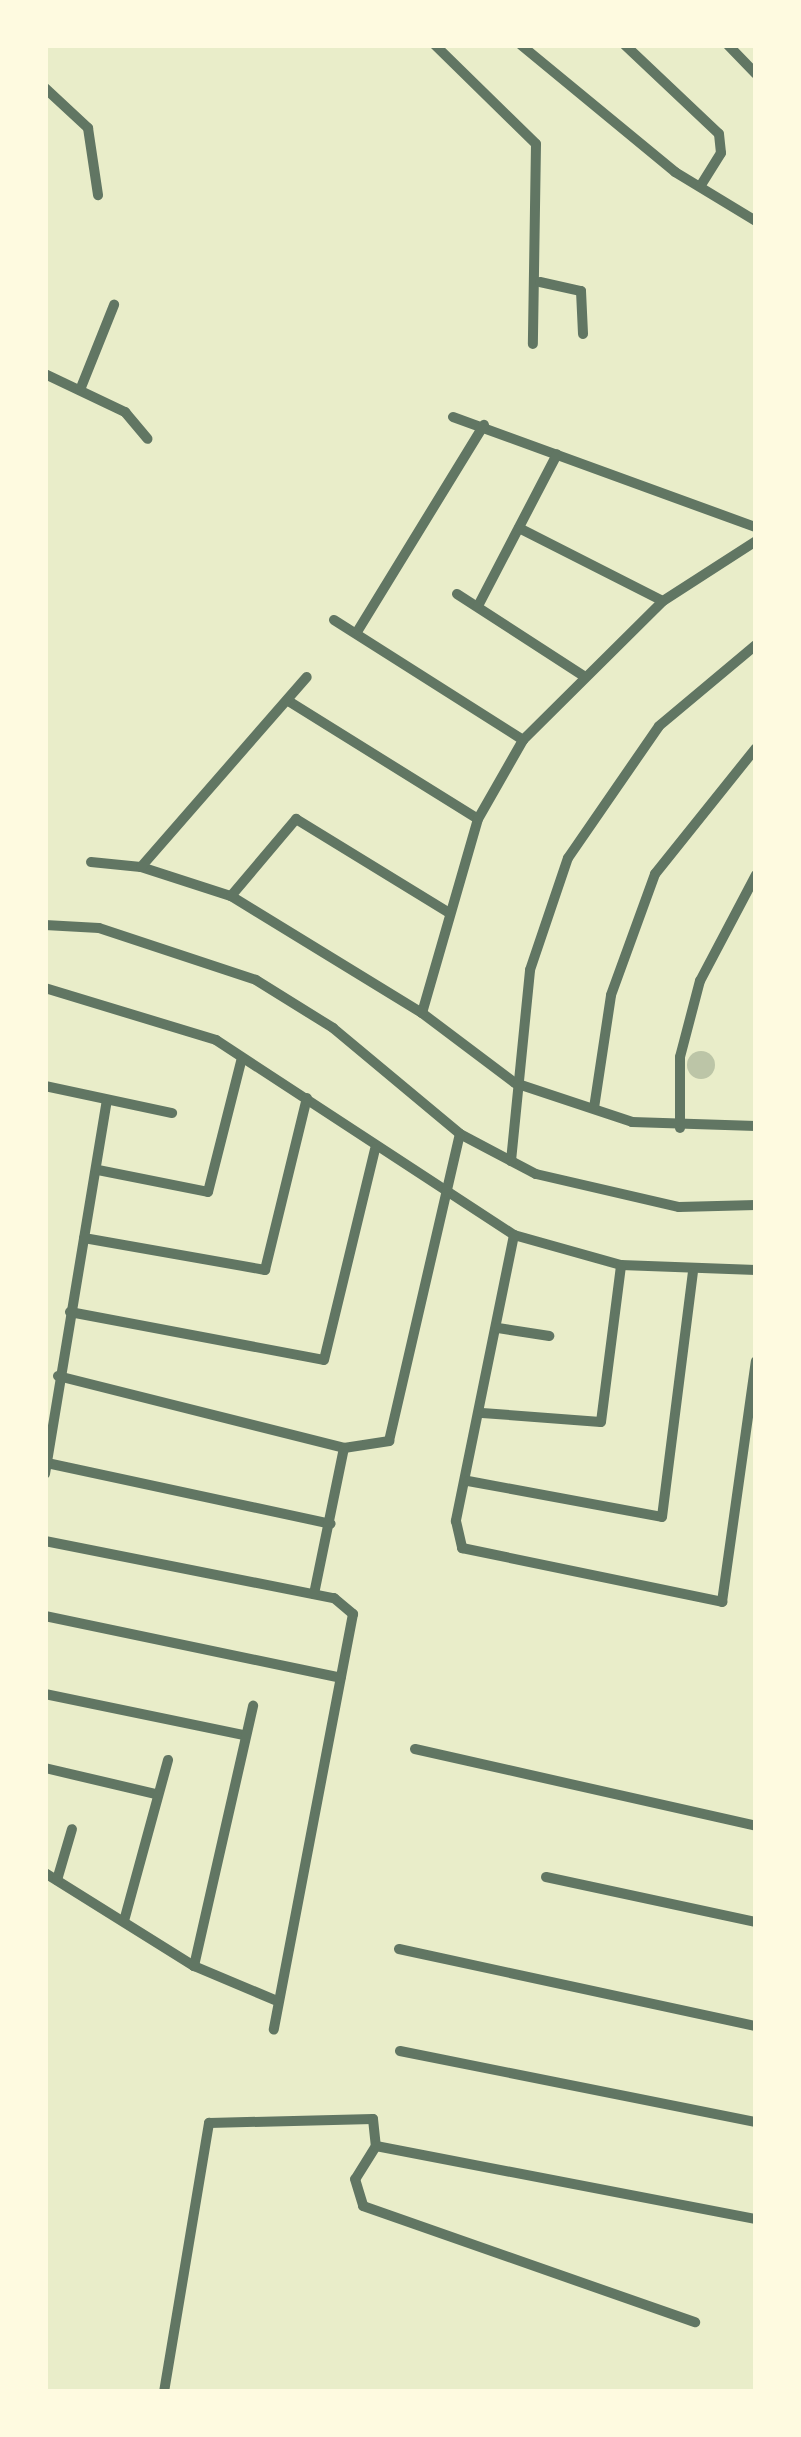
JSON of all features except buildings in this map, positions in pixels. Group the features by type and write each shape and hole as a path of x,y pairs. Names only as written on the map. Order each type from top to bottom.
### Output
{"street":[{"path":"435,45 536,144 540,282 528,305 533,344"},
{"path":"521,45 700,186 756,221"},
{"path":"625,45 719,134 721,153 700,186"},
{"path":"728,45 756,74"},
{"path":"45,88 88,128 98,195"},
{"path":"540,282 581,291 583,334"},
{"path":"80,390 114,306"},
{"path":"45,374 125,412 148,439"},
{"path":"453,417 484,425 756,527"},
{"path":"357,632 484,425"},
{"path":"478,606 557,454"},
{"path":"519,528 663,601"},
{"path":"422,1013 448,912 478,819 522,740 582,675 663,601 756,541"},
{"path":"457,594 582,675"},
{"path":"334,620 522,740"},
{"path":"511,1160 514,1083 540,930 594,810 658,726 756,644"},
{"path":"141,867 308,677"},
{"path":"290,702 478,819"},
{"path":"594,1108 611,995 655,874 756,748"},
{"path":"232,896 296,819 448,912"},
{"path":"91,862 141,867 232,896 422,1013 514,1083 594,1108 680,1128 756,1126"},
{"path":"680,1128 680,1057 700,981 756,876"},
{"path":"45,925 99,928 256,980 333,1028 460,1134 511,1160 615,1197 756,1205"},
{"path":"45,988 154,1015 242,1058 307,1098 375,1149 514,1235 621,1265 693,1273 756,1270"},
{"path":"98,1170 208,1192 242,1058"},
{"path":"45,1086 172,1112"},
{"path":"84,1238 265,1270 307,1098"},
{"path":"108,1100 58,1376 46,1469 331,1524"},
{"path":"58,1376 344,1448 392,1439 443,1193 460,1134"},
{"path":"70,1312 324,1360 375,1149"},
{"path":"514,1235 482,1413 455,1527 462,1548 722,1602 756,1361"},
{"path":"482,1413 601,1422 621,1265"},
{"path":"468,1481 662,1517 693,1273"},
{"path":"498,1328 549,1336"},
{"path":"314,1594 344,1448"},
{"path":"45,1541 345,1601 353,1614 275,2000 274,2030"},
{"path":"45,1616 342,1678"},
{"path":"45,1694 242,1735"},
{"path":"194,1966 242,1735 253,1706"},
{"path":"415,1749 756,1826"},
{"path":"124,1921 168,1760"},
{"path":"45,1768 156,1794"},
{"path":"57,1880 72,1829"},
{"path":"45,1872 194,1966 275,2000"},
{"path":"546,1877 756,1922"},
{"path":"399,1950 756,2026"},
{"path":"400,2052 756,2122"},
{"path":"164,2392 209,2123 373,2120 376,2146 356,2179 363,2206 695,2322"},
{"path":"376,2146 756,2219"}]}
